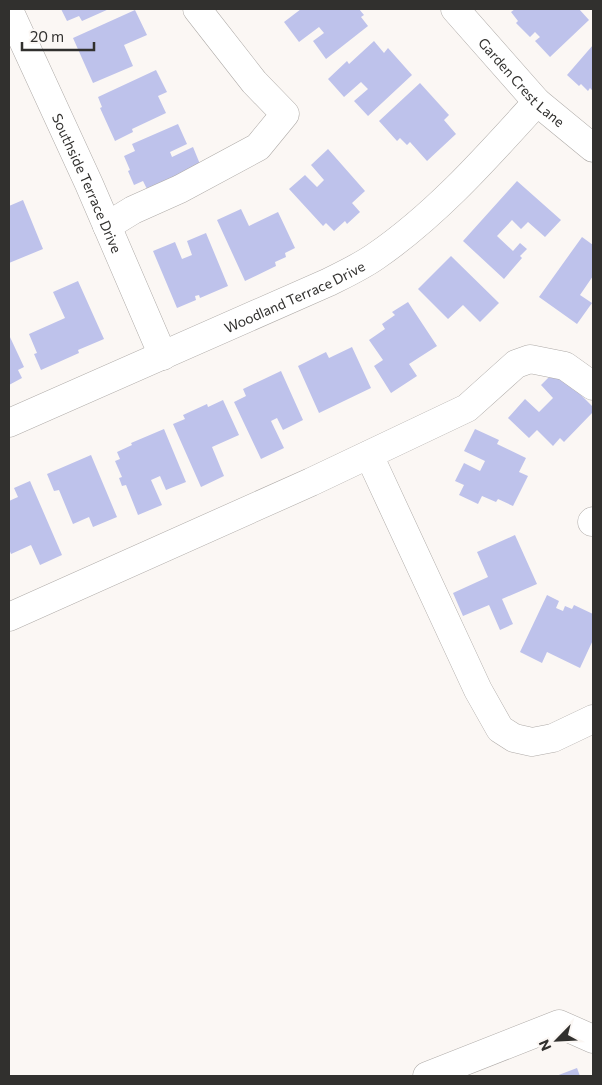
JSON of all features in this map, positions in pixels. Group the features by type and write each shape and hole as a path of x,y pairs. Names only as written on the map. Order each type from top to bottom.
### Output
{"street":[{"path":"107,226 133,210 180,189 258,147 285,114 254,82 197,9"},
{"name":"Garden Crest Lane","path":"455,9 536,102 593,148"},
{"name":"Southside Terrace Drive","path":"9,10 89,184 163,356"},
{"name":"Woodland Terrace Drive","path":"9,423 329,282 375,257 439,205 479,165 536,102"},
{"path":"9,617 302,486 467,408 516,364 530,360 565,366 593,386"},
{"path":"369,455 478,690 500,729 514,738 532,742 553,738 593,719"},
{"path":"427,1076 558,1024 593,1039"}],"building":[{"path":"61,9 109,9 82,21 79,16 67,21"},
{"path":"301,9 359,9 364,15 361,17 368,26 326,59 313,41 324,33 319,27 299,42 284,22"},
{"path":"515,9 579,9 589,20 550,57 535,41 540,37 535,32 530,37 516,23 518,21 511,12"},
{"path":"135,10 147,35 124,45 133,66 93,83 73,38"},
{"path":"374,41 384,53 388,48 412,75 368,116 354,101 368,89 361,82 344,97 328,79 347,61 349,64"},
{"path":"593,45 593,91 590,88 588,91 567,75"},
{"path":"156,70 167,92 158,96 166,113 132,129 133,132 115,141 100,108 102,107 98,97"},
{"path":"420,83 449,115 444,120 456,134 427,161 410,142 407,145 400,138 397,141 379,121"},
{"path":"178,124 187,144 170,152 172,157 193,147 202,169 149,193 143,181 134,185 124,156 135,151 132,144"},
{"path":"328,149 365,191 352,203 360,212 347,224 345,221 334,231 326,223 323,226 289,189 305,175 317,187 324,180 311,165"},
{"path":"517,181 561,220 545,237 528,222 521,229 512,220 497,236 513,251 520,243 527,249 520,256 522,258 504,279 463,241"},
{"path":"23,200 43,249 9,263 9,206"},
{"path":"241,209 249,226 278,212 295,248 285,253 286,257 275,262 276,266 245,281 217,220"},
{"path":"206,233 228,286 200,298 199,295 195,296 196,300 177,308 153,251 175,242 182,259 192,255 187,241"},
{"path":"582,237 593,245 593,276 580,295 592,303 577,324 539,297"},
{"path":"451,256 499,303 480,322 463,305 448,319 418,289"},
{"path":"78,281 104,339 78,350 79,353 41,370 34,354 37,353 29,334 65,318 53,292"},
{"path":"408,302 437,346 409,364 417,376 391,393 374,366 383,360 369,340 385,329 382,324 395,315 392,312"},
{"path":"9,335 24,367 18,370 22,378 9,385"},
{"path":"352,347 371,388 319,413 298,366 326,352 329,358"},
{"path":"556,370 593,407 593,412 564,442 560,438 553,446 537,430 529,438 508,418 525,399 539,412 553,398 541,385"},
{"path":"281,371 303,420 283,430 277,418 271,421 284,448 261,459 234,402 246,396 243,389"},
{"path":"223,400 239,435 212,447 224,476 201,487 173,424 185,419 183,415 207,404 208,407"},
{"path":"164,429 186,482 166,490 160,476 151,480 162,505 138,515 126,485 122,486 119,478 122,477 115,461 120,459 117,452 132,445 131,443"},
{"path":"475,429 499,440 497,444 526,458 519,472 528,476 513,506 498,499 496,502 482,496 478,504 459,495 464,485 455,481 464,463 480,471 485,461 464,451"},
{"path":"91,455 117,517 93,527 89,517 73,524 59,490 54,491 47,474"},
{"path":"30,481 62,555 40,565 31,545 11,554 9,549 9,501 18,497 14,488"},
{"path":"515,535 537,584 502,599 513,624 500,630 489,605 463,616 453,593 488,577 477,552"},
{"path":"547,595 559,601 556,608 563,611 565,606 572,609 574,605 593,614 593,640 580,668 547,652 542,663 520,652"},
{"path":"577,1068 580,1076 556,1076"}]}
